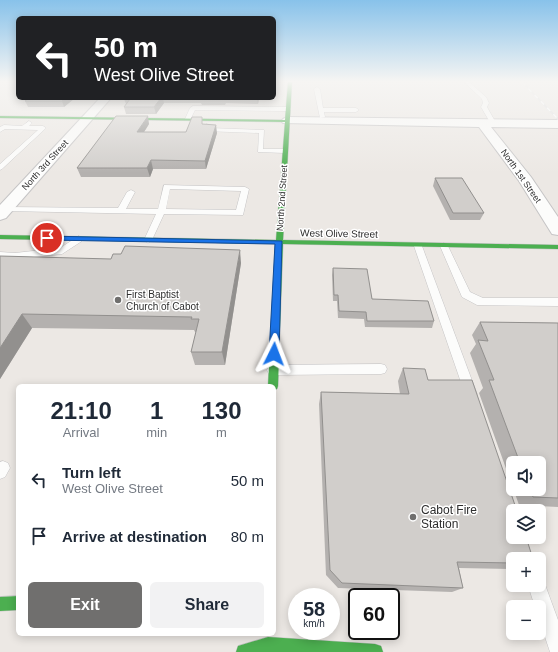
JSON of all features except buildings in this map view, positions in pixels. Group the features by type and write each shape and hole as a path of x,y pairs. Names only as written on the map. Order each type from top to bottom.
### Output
{"street":[{"name":"North 3rd Street","path":"2,212 92,112"},
{"path":"0,117 209,120 288,115 488,123 558,124"},
{"name":"North 2nd Street","path":"272,384 279,242 288,115"},
{"name":"North 1st Street","path":"488,123 558,230"},
{"name":"West Olive Street","path":"0,237 418,246 558,247"},
{"path":"0,604 16,602"},
{"path":"267,649 268,636"},
{"path":"254,638 267,649"},
{"path":"244,652 267,649 374,652"}],"lane":[{"path":"188,119 191,112"},
{"path":"261,112 288,115"},
{"path":"321,112 322,116 342,112"},
{"path":"485,112 488,123"},
{"path":"23,128 35,117"},
{"path":"209,120 206,130 262,130 260,151 285,151"},
{"path":"0,130 4,127 43,128 0,168"},
{"path":"2,212 120,211 160,212 240,213 245,189 167,187 160,212 148,240"},
{"path":"120,211 131,192"},
{"path":"0,255 15,256 62,251 79,239"},
{"path":"418,246 475,404"},
{"path":"444,246 466,294 481,302 558,302"},
{"path":"273,370 381,369"},
{"path":"539,592 558,648"}],"railway":[{"path":"552,112 558,119"}],"traffic: fast":[{"path":"273,384 279,242 288,112"},
{"path":"0,117 287,121"},
{"path":"0,237 558,247"},
{"path":"0,604 16,603"},
{"path":"267,652 268,645 375,652"},
{"path":"244,652 268,645"}],"place":[{"name":"First Baptist Church of Cabot","path":"118,300"},
{"name":"Cabot Fire Station","path":"413,517"}],"route":[{"path":"47,238 279,242 274,354"}]}
